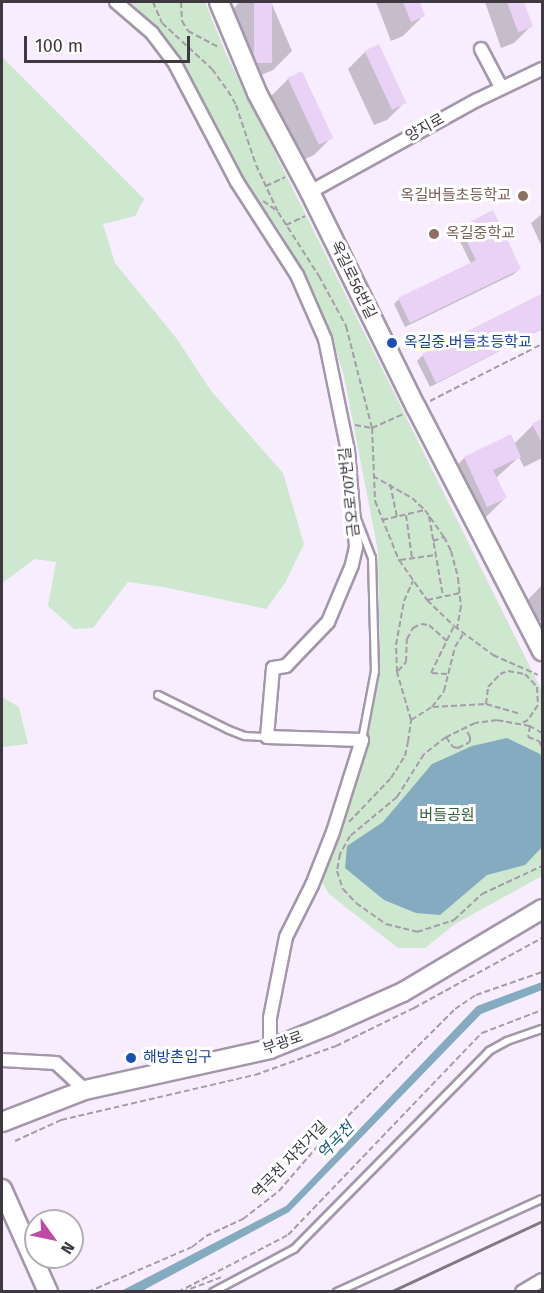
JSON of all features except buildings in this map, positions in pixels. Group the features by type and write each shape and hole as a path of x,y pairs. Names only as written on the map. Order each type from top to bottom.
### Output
{"street":[{"name":"금오로707번길","path":"116,2 152,33 170,56 237,182 297,275 325,339 348,451 356,546 352,565 328,622 286,666 273,668 267,737"},
{"name":"옥길로56번길","path":"219,2 257,93 310,192 416,407 543,651"},
{"path":"481,49 501,87"},
{"name":"양지로","path":"310,192 501,87 543,69"},
{"path":"267,737 362,740 333,832 312,885 286,938 270,1018 270,1049"},
{"name":"부광로","path":"2,1122 85,1090 270,1049 366,1010 403,992 543,909"},
{"path":"2,1060 56,1064 85,1090"},
{"path":"2,1189 48,1292"},
{"path":"522,1292 543,1280"}],"lane":[{"path":"352,510 366,538 372,558 375,671 362,740"},
{"path":"158,695 229,730 255,738 267,737"},
{"path":"213,1292 294,1249 489,1051 507,1041 543,1029"},
{"path":"337,1292 543,1199"}],"path":[{"path":"181,2 182,21 188,31 218,47"},
{"path":"266,186 298,170"},
{"path":"286,225 318,209"},
{"path":"341,422 372,428 543,344"},
{"path":"373,476 412,498 429,514 444,537 455,565 460,592 456,628 431,673 448,674"},
{"path":"390,484 397,517"},
{"path":"382,520 425,510"},
{"path":"406,514 412,558"},
{"path":"429,514 443,596"},
{"path":"433,541 444,537"},
{"path":"399,560 436,555"},
{"path":"333,832 344,830 364,804 398,769 405,756 411,720 397,672 398,624 413,581"},
{"path":"427,600 460,592"},
{"path":"397,672 406,662 407,639 413,628 421,624 429,625 447,641"},
{"path":"411,720 432,707 444,691 455,647 463,634"},
{"path":"486,704 488,687 500,674 517,671 525,674 537,687 539,696 534,713 520,724"},
{"path":"432,707 486,704 522,714"},
{"path":"543,733 530,726 486,720 446,737 424,754 397,797 359,827 345,844 337,871 348,896 386,924 417,932 454,920 482,894 543,866"},
{"path":"530,726 528,737 539,741 543,747"},
{"path":"446,737 453,747 458,748 470,742 465,727"},
{"name":"역곡천 자전거길","path":"88,1292 192,1247 206,1236 243,1219 279,1191 316,1148 455,1008 476,995 543,972"},
{"path":"178,1292 288,1235 482,1033 543,1010"}],"green space":[{"name":"버들공원","path":"131,2 205,2 227,56 542,691 542,876 455,924 425,948 398,948 329,894 322,882 362,768 380,669 378,551 344,376 325,318 280,231 242,179 179,60 160,32"},
{"path":"2,57 144,199 135,216 103,224 115,263 177,339 211,391 283,473 304,544 285,583 266,609 164,587 128,582 93,628 74,629 48,606 56,562 35,559 2,583"},
{"path":"2,697 19,707 28,744 2,747"}],"water":[{"path":"507,738 540,754 542,759 542,847 525,865 487,875 440,915 416,913 384,900 345,868 347,846 383,822 432,764 472,746"},
{"path":"542,982 542,990 481,1014 289,1212 142,1291 121,1291 286,1206 477,1006"}],"railway":[{"path":"390,1292 542,1221"}],"place":[{"name":"옥길버들초등학교","path":"523,196"},
{"name":"옥길중학교","path":"434,234"},
{"name":"옥길중.버들초등학교","path":"392,343"},
{"name":"해방촌입구","path":"131,1058"}],"water label":[{"name":"역곡천","path":"336,1141"}]}
